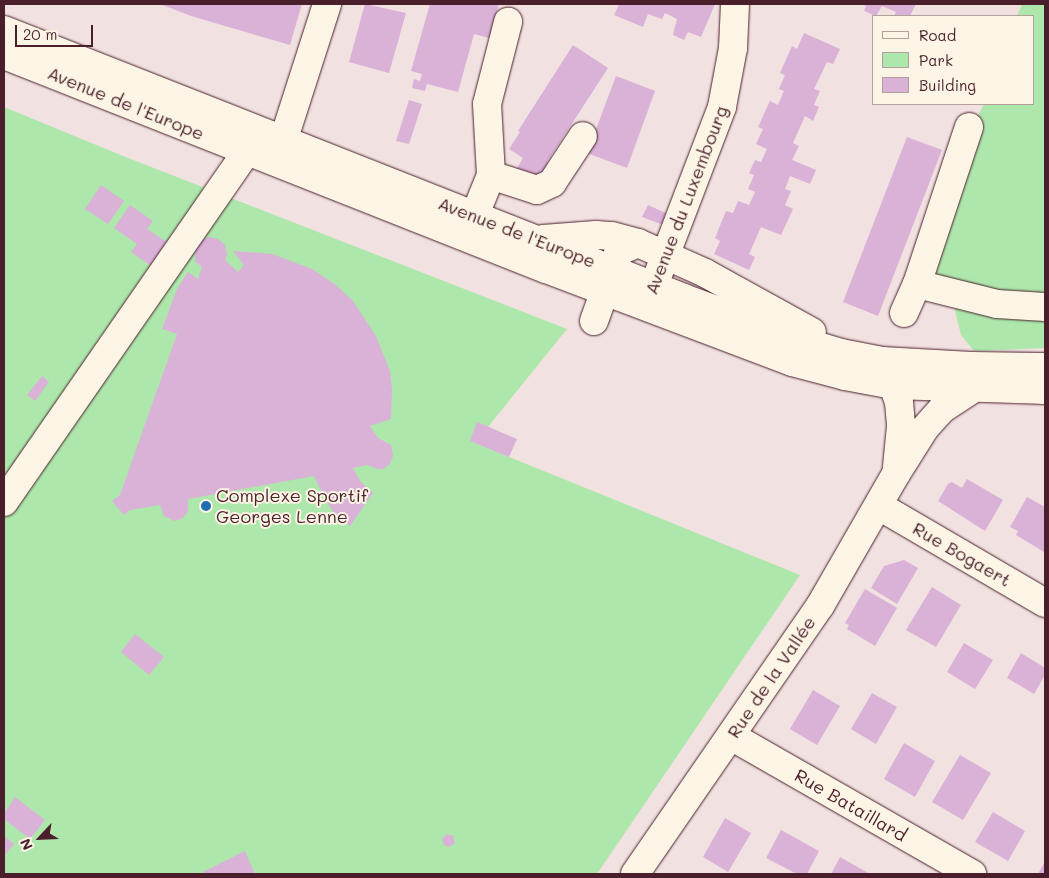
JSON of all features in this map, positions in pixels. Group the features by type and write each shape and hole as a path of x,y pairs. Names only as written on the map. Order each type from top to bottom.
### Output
{"street":[{"path":"280,151 327,4"},
{"name":"Avenue du Luxembourg","path":"650,296 722,107 733,48 734,4"},
{"path":"471,226 491,175 487,104 508,22"},
{"name":"Avenue de l'Europe","path":"4,30 280,151 650,296 792,362 845,376 893,385 1045,390"},
{"name":"Avenue de l'Europe","path":"4,55 247,151 280,151"},
{"path":"904,313 917,284 969,127"},
{"path":"491,175 537,190 552,183 583,136"},
{"path":"4,502 247,151"},
{"name":"Avenue de l'Europe","path":"471,226 535,239 608,280"},
{"path":"535,239 612,236 638,243 705,273 858,356"},
{"path":"594,321 608,280 622,250 638,243"},
{"path":"917,284 997,304 1045,307"},
{"name":"Avenue de l'Europe","path":"650,296 787,337 882,361 1045,367"},
{"name":"Rue de la Vallée","path":"893,385 899,402 902,426 896,474"},
{"name":"Rue de la Vallée","path":"636,874 820,606 896,474 934,417 950,403 973,389"},
{"name":"Rue Bogaert","path":"879,506 1045,603"},
{"name":"Rue Bataillard","path":"731,736 972,874"}],"green space":[{"path":"1022,4 1045,4 1045,348 974,351 961,335 954,307 917,284 964,143 983,105 1034,105 1034,15 1017,15"},
{"path":"4,107 123,156 567,329 475,443 800,575 597,874 4,874"}],"building":[{"path":"160,4 302,4 290,45 191,16"},
{"path":"365,4 406,13 389,73 349,62"},
{"path":"430,4 499,4 489,38 474,34 458,92 427,84 425,91 412,88 414,79 420,81 422,74 411,71"},
{"path":"619,4 715,4 701,37 688,32 684,40 673,35 677,19 665,13 662,19 648,14 643,27 614,15"},
{"path":"861,4 916,4 910,15 894,15 896,12 882,6 877,15 874,15 864,11 866,6"},
{"path":"804,33 840,49 833,64 827,62 814,89 820,91 814,105 819,107 813,121 805,116 793,143 799,146 792,160 816,170 810,184 790,176 785,189 791,191 785,205 793,209 781,235 761,227 749,254 755,257 749,270 714,254 720,241 715,238 726,211 733,213 738,201 749,205 755,192 748,189 754,175 749,173 755,160 761,162 767,149 756,144 763,129 758,127 770,101 778,105 784,91 779,89 785,75 780,73 792,46 797,49"},
{"path":"573,45 608,68 547,162 552,165 543,180 514,173 523,158 509,149 520,132 518,131"},
{"path":"616,76 655,91 627,168 587,153"},
{"path":"409,100 422,104 409,144 396,141"},
{"path":"907,137 942,150 878,316 843,302"},
{"path":"101,185 124,201 108,224 85,209"},
{"path":"130,205 153,221 147,229 170,244 154,268 131,252 137,244 114,228"},
{"path":"648,205 670,215 666,226 642,217"},
{"path":"209,237 218,239 225,245 227,254 225,260 238,272 244,265 233,251 272,254 312,269 336,285 353,301 376,336 390,371 392,389 391,419 370,426 378,438 391,445 393,456 390,464 383,469 367,465 353,468 360,481 373,493 350,526 334,513 314,476 188,499 188,511 183,518 175,521 164,516 160,505 130,510 124,515 112,501 120,495 177,334 162,329 177,289 188,272 198,279 202,267 195,261 195,248 200,241"},
{"path":"42,376 49,382 35,401 27,395"},
{"path":"477,422 517,439 509,457 470,441"},
{"path":"967,479 1003,500 985,531 938,501 948,484 952,482 962,488"},
{"path":"1027,497 1045,507 1044,552 1016,535 1018,531 1010,527"},
{"path":"904,560 918,568 897,604 871,588 884,566"},
{"path":"932,587 961,605 936,647 906,630"},
{"path":"865,589 897,608 875,646 847,629 849,625 845,623"},
{"path":"135,634 164,657 149,675 121,652"},
{"path":"964,643 993,660 975,689 947,672"},
{"path":"1021,653 1045,668 1045,675 1034,694 1007,678"},
{"path":"813,690 840,706 817,745 790,729"},
{"path":"872,693 897,707 876,744 851,729"},
{"path":"904,743 935,761 915,797 884,779"},
{"path":"960,755 991,773 963,820 932,802"},
{"path":"15,797 45,820 30,839 4,819 4,814"},
{"path":"993,812 1025,831 1008,861 975,842"},
{"path":"725,818 751,833 728,872 703,857"},
{"path":"781,830 819,851 807,874 797,874 766,858"},
{"path":"447,834 453,836 455,843 449,847 444,845 442,839"},
{"path":"4,836 14,844 4,856"},
{"path":"245,851 255,874 204,874 203,872"},
{"path":"840,857 870,874 831,874"},
{"path":"1045,861 1045,874 1038,874"}],"place":[{"name":"Complexe Sportif Georges Lenne","path":"206,506"}]}
